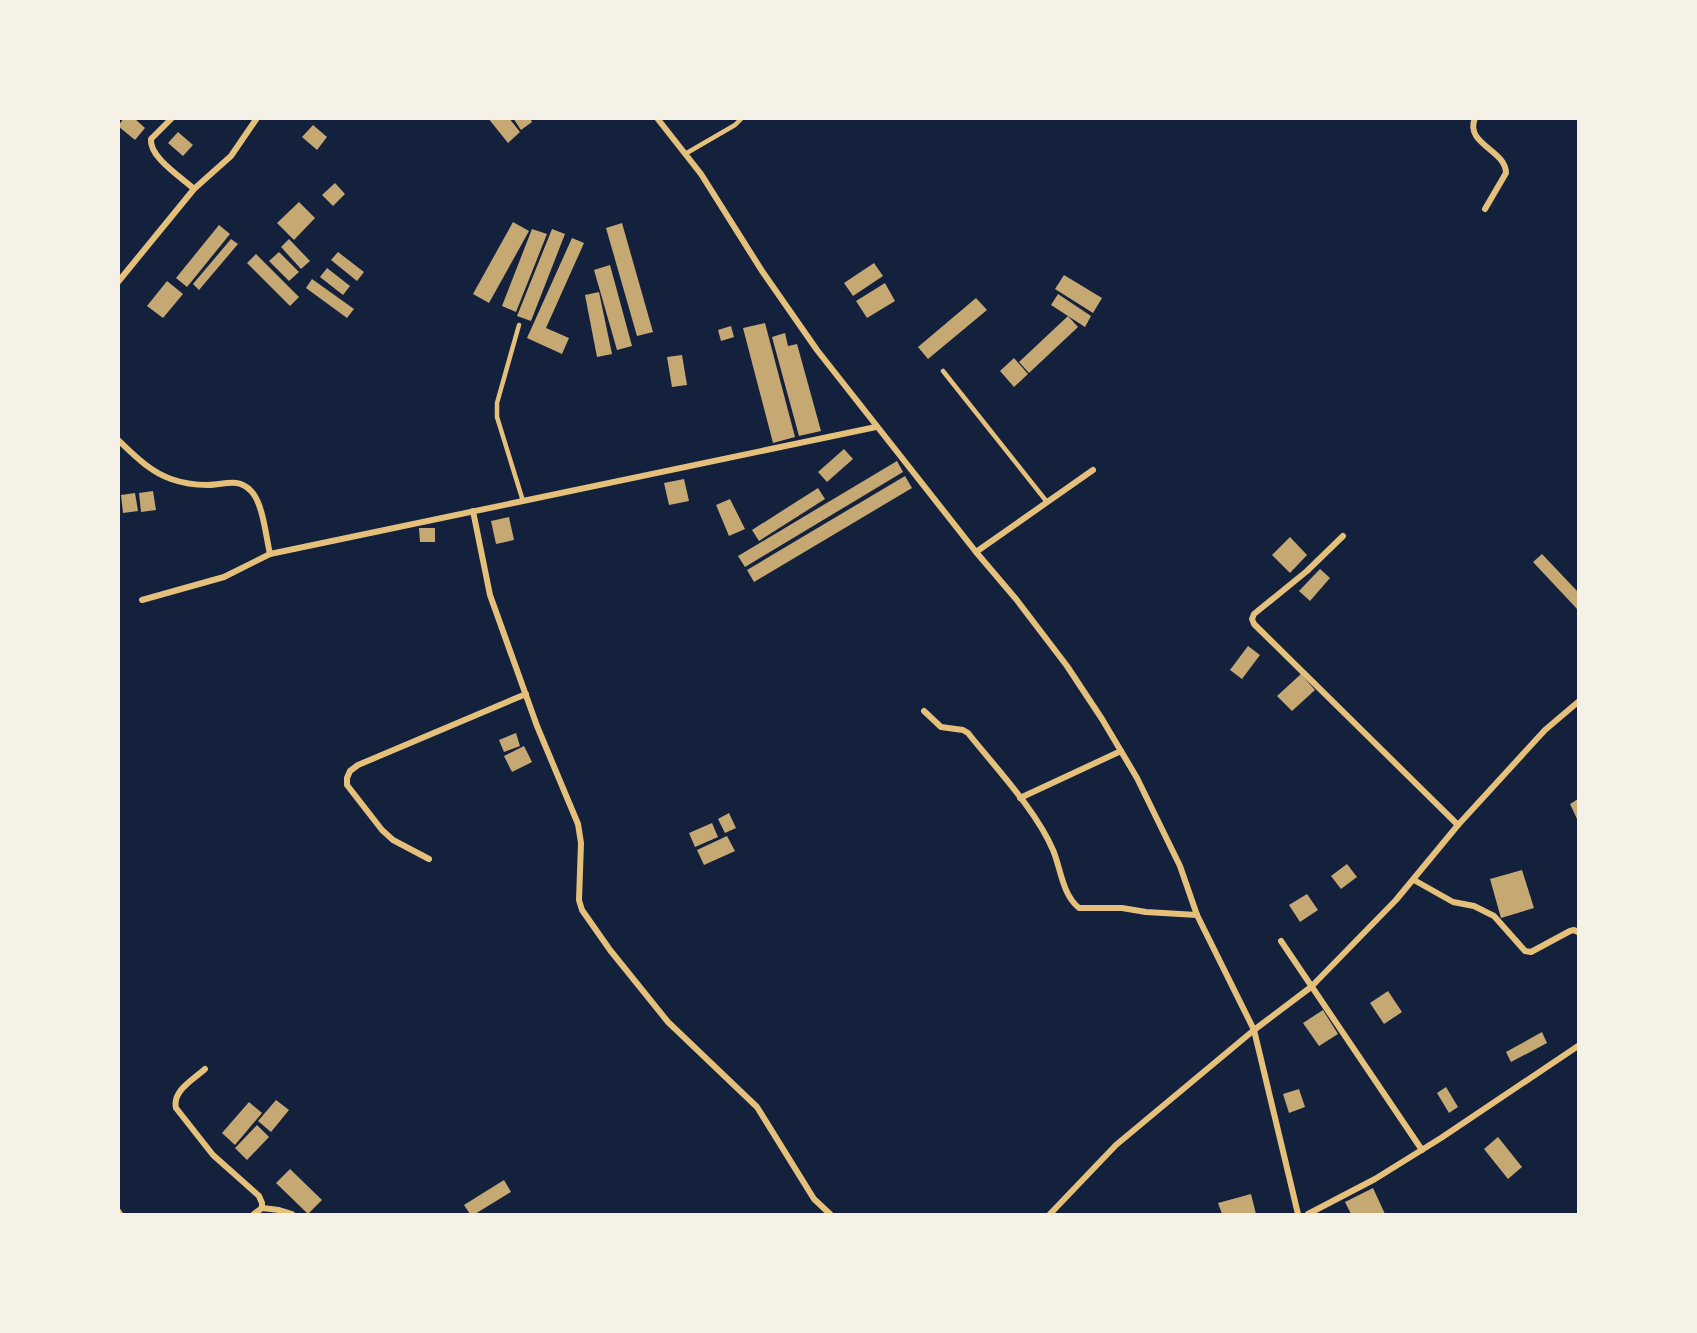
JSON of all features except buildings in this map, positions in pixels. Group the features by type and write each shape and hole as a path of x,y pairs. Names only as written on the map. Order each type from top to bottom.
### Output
{"street":[{"path":"172,118 151,139 151,148 194,189"},
{"path":"118,282 194,189 231,156 257,118"},
{"path":"657,118 701,174 796,320 876,427 1016,599 1067,666 1121,751 1180,866 1197,915 1254,1030 1298,1215"},
{"path":"1475,118 1473,130 1478,139 1503,162 1506,168 1506,173 1485,209"},
{"path":"142,600 224,578 270,554 876,427"},
{"path":"118,441 148,467 183,483 208,485 238,482 244,485 251,491 258,504 270,554"},
{"path":"976,552 1093,470"},
{"path":"473,511 490,595 526,694 578,824 581,843 579,900 582,910 610,950 668,1022 757,1107 814,1198 830,1215"},
{"path":"1343,536 1307,571 1254,614 1252,618 1254,624 1458,825"},
{"path":"429,859 393,840 382,830 347,784 346,778 350,771 358,765 411,741 526,694"},
{"path":"1050,1215 1116,1145 1254,1030 1311,987 1414,880 1458,825 1545,730 1578,702"},
{"path":"924,711 941,727 963,730 968,733 1020,798 1043,831 1052,849 1066,891 1079,908 1122,908 1197,915"},
{"path":"1020,798 1121,751"},
{"path":"1414,880 1453,902 1474,906 1494,916 1525,951 1532,952 1570,931 1578,932"},
{"path":"1281,941 1422,1150"},
{"path":"1308,1215 1375,1179 1422,1150 1578,1046"},
{"path":"206,1069 178,1093 174,1101 176,1108 213,1155 259,1197 262,1208"},
{"path":"254,1215 262,1208 279,1210 292,1215"}],"lane":[{"path":"685,154 735,125 742,118"},
{"path":"519,325 497,403 497,417 523,501"},
{"path":"943,371 1047,502"}]}
